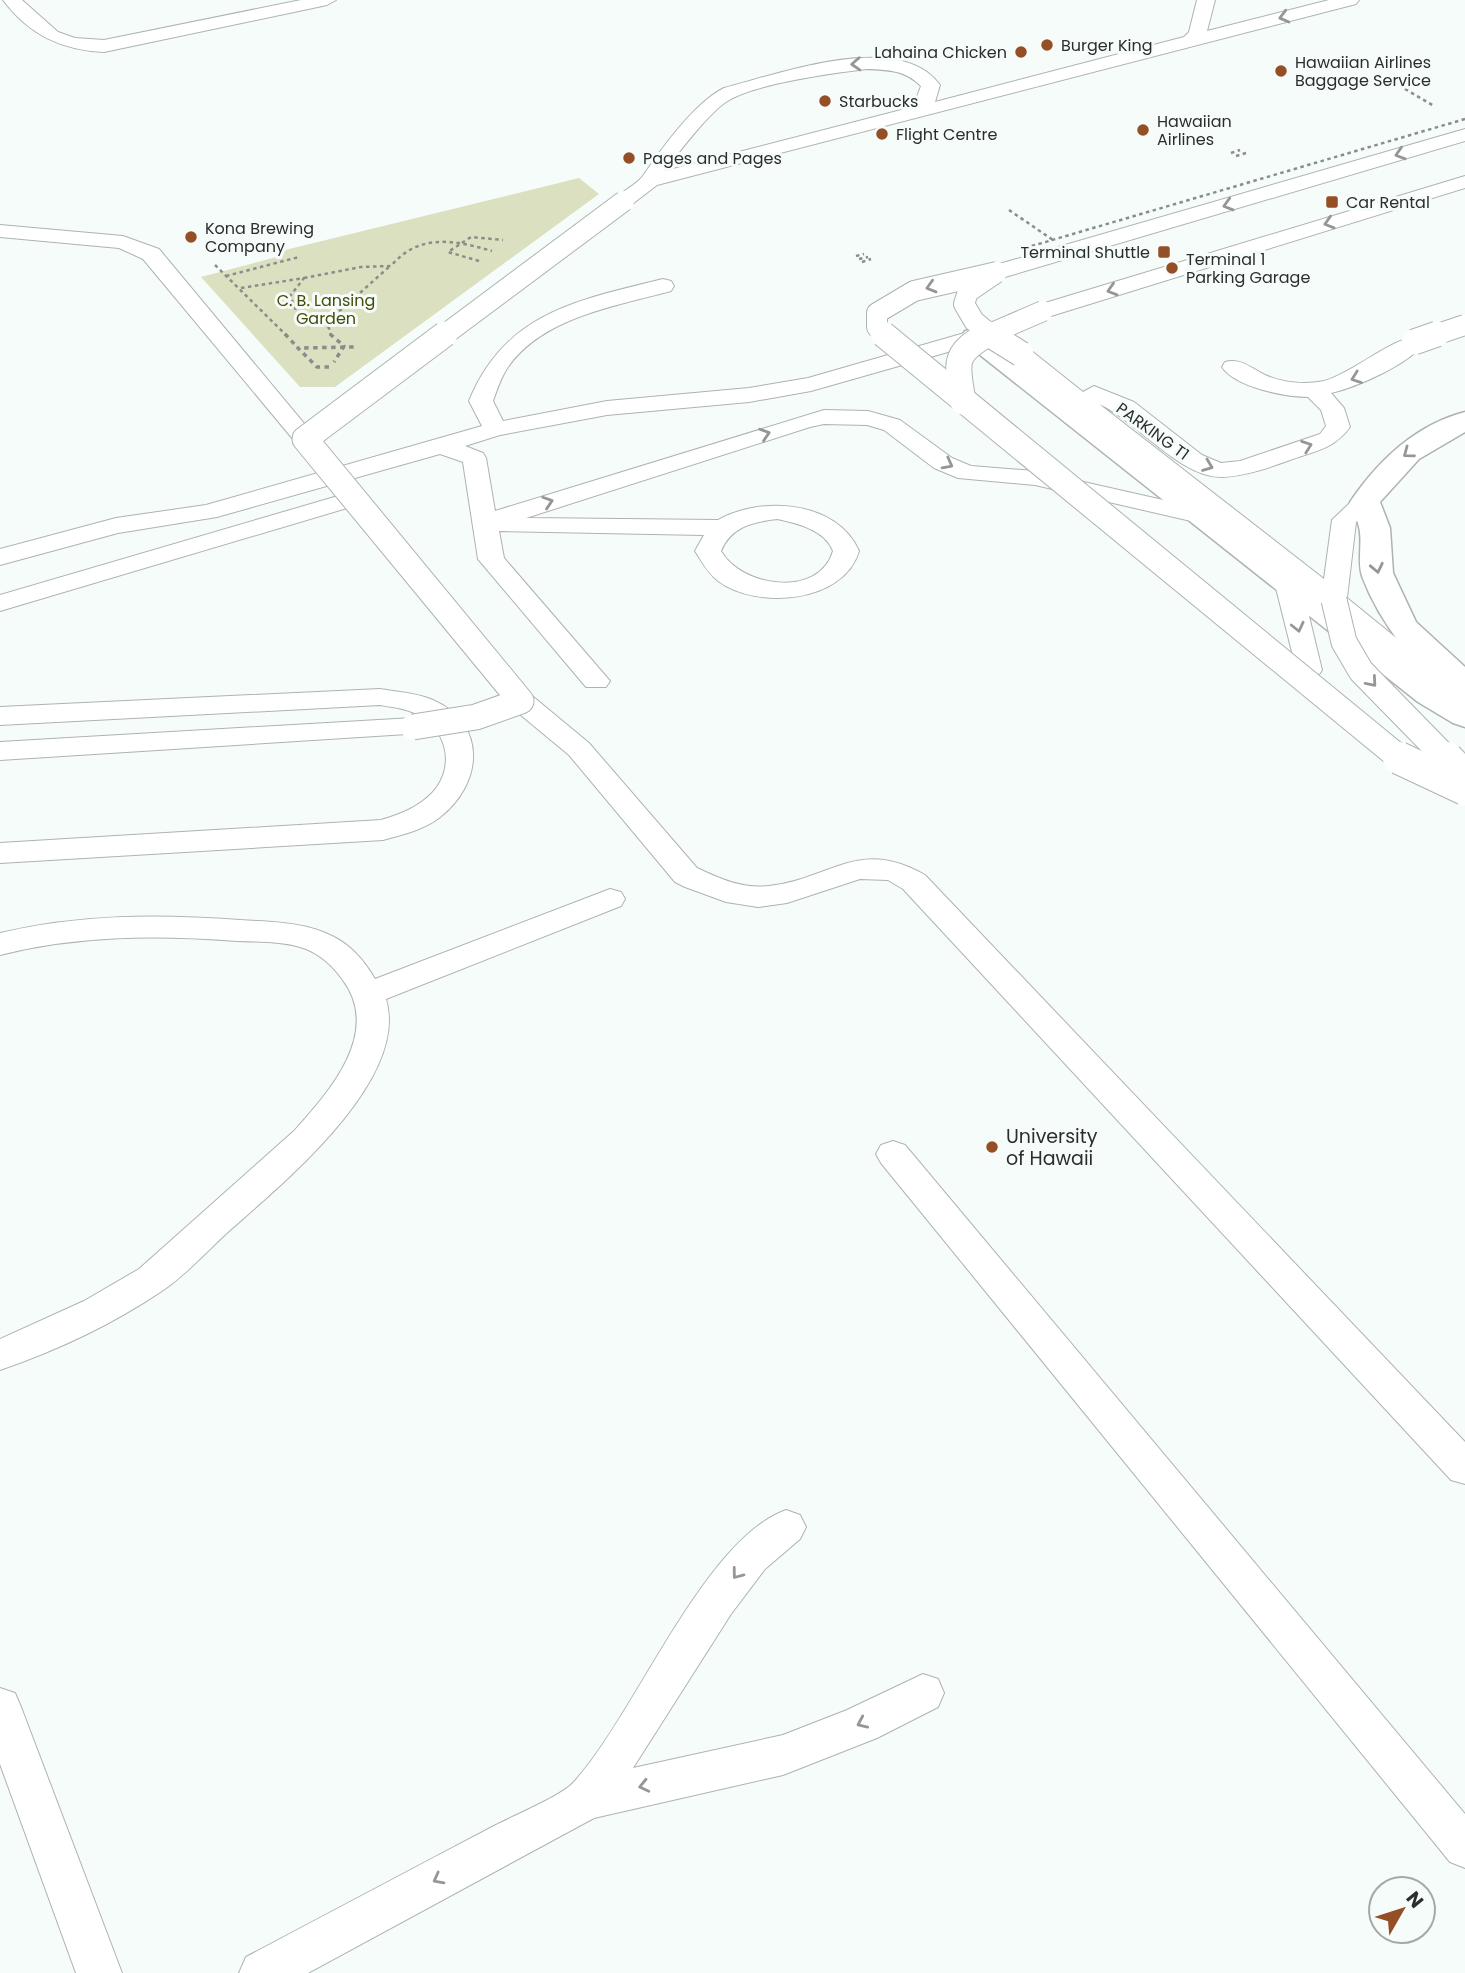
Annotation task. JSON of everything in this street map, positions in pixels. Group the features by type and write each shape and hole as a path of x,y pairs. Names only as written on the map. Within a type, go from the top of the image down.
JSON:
{"street":[{"path":"982,336 1375,653 1430,695 1465,716"},
{"path":"1465,421 1439,432 1404,454 1380,478 1365,502 1375,528 1377,573 1402,626 1428,654 1465,684"}],"lane":[{"path":"12,0 51,38 73,45 104,46 327,0"},
{"path":"1190,42 1198,33 1206,0"},
{"path":"305,439 650,181 1350,0"},
{"path":"650,181 657,167 718,99 731,92 840,65 890,65 916,72 931,85 924,105 912,113"},
{"path":"1465,135 997,272 914,291 877,313 877,327 888,340 1396,757 1465,789"},
{"path":"0,557 116,526 221,509 496,429 607,408 749,395 799,387 982,336 1043,311 1465,182"},
{"path":"0,231 123,242 151,254 521,701 579,749 686,875 730,894 772,896 867,867 902,873 914,882 1465,1468"},
{"path":"967,277 1058,244"},
{"path":"997,272 968,292 964,304 968,316 982,336 1021,354 1044,371 1334,600 1438,686 1465,701"},
{"path":"496,429 481,401 503,357 521,340 557,318 663,286"},
{"path":"1021,354 1015,345 1021,334 1043,311"},
{"path":"1233,367 1255,380 1284,389 1316,391 1366,374 1414,342 1465,325"},
{"path":"963,402 957,365 961,352 982,336"},
{"path":"916,355 1465,797"},
{"name":"PARKING T1","path":"1044,371 1126,407 1193,460 1219,470 1243,468 1328,439 1338,427 1336,415 1316,391"},
{"path":"483,523 824,417 868,418 892,425 943,463 967,473 1035,478 1204,517"},
{"path":"441,446 474,458 491,559 596,681"},
{"path":"0,603 355,498"},
{"path":"1365,502 1344,520 1334,600 1344,642 1361,671 1465,777"},
{"path":"483,523 581,528 656,525 721,528 755,514 797,514 831,528 841,539 845,551 842,563 832,574 817,583 798,588 756,588 722,574 712,563 708,551 721,528"},
{"path":"1288,584 1308,670"},
{"path":"0,716 353,696 380,697 426,707 447,723 462,745 461,764 455,783 444,799 426,813 406,823 370,832 0,853"},
{"path":"0,751 413,727 476,718 521,701"},
{"path":"368,993 610,899"},
{"path":"0,944 78,928 131,925 188,926 292,935 321,943 343,960 368,993 374,1017 372,1038 359,1066 332,1109 292,1154 153,1278 115,1301 0,1355"},
{"path":"893,1154 1465,1847"},
{"path":"587,1799 648,1711 682,1652 718,1601 751,1557 786,1527"},
{"path":"262,1973 587,1799 783,1755 862,1724 923,1693"},
{"path":"0,1707 99,1973"}],"path":[{"path":"1016,251 1058,244 1465,119"},
{"path":"1231,153 1240,150"},
{"path":"1236,156 1246,153"},
{"path":"1009,210 1058,244"},
{"path":"320,322 342,309 391,266 400,253 421,243 438,239 460,242"},
{"path":"226,277 299,257"},
{"path":"859,259 868,257 859,259"},
{"path":"241,288 361,267 391,266"},
{"path":"221,272 241,288 298,348"},
{"path":"304,278 290,296 294,310 299,317 320,322 329,328 331,337 344,346"}],"green space":[{"name":"C. B. Lansing Garden","path":"579,178 599,194 335,387 300,387 201,277 280,256 277,252"}],"place":[{"name":"Burger King","path":"1047,45"},
{"name":"Lahaina Chicken","path":"1021,52"},
{"name":"Hawaiian Airlines Baggage Service","path":"1281,71"},
{"name":"Starbucks","path":"825,101"},
{"name":"Hawaiian Airlines","path":"1143,130"},
{"name":"Flight Centre","path":"882,134"},
{"name":"Pages and Pages","path":"629,158"},
{"name":"Car Rental","path":"1332,202"},
{"name":"Kona Brewing Company","path":"191,237"},
{"name":"Terminal Shuttle","path":"1164,252"},
{"name":"Terminal 1 Parking Garage","path":"1172,268"},
{"name":"University of Hawaii","path":"992,1147"}]}
